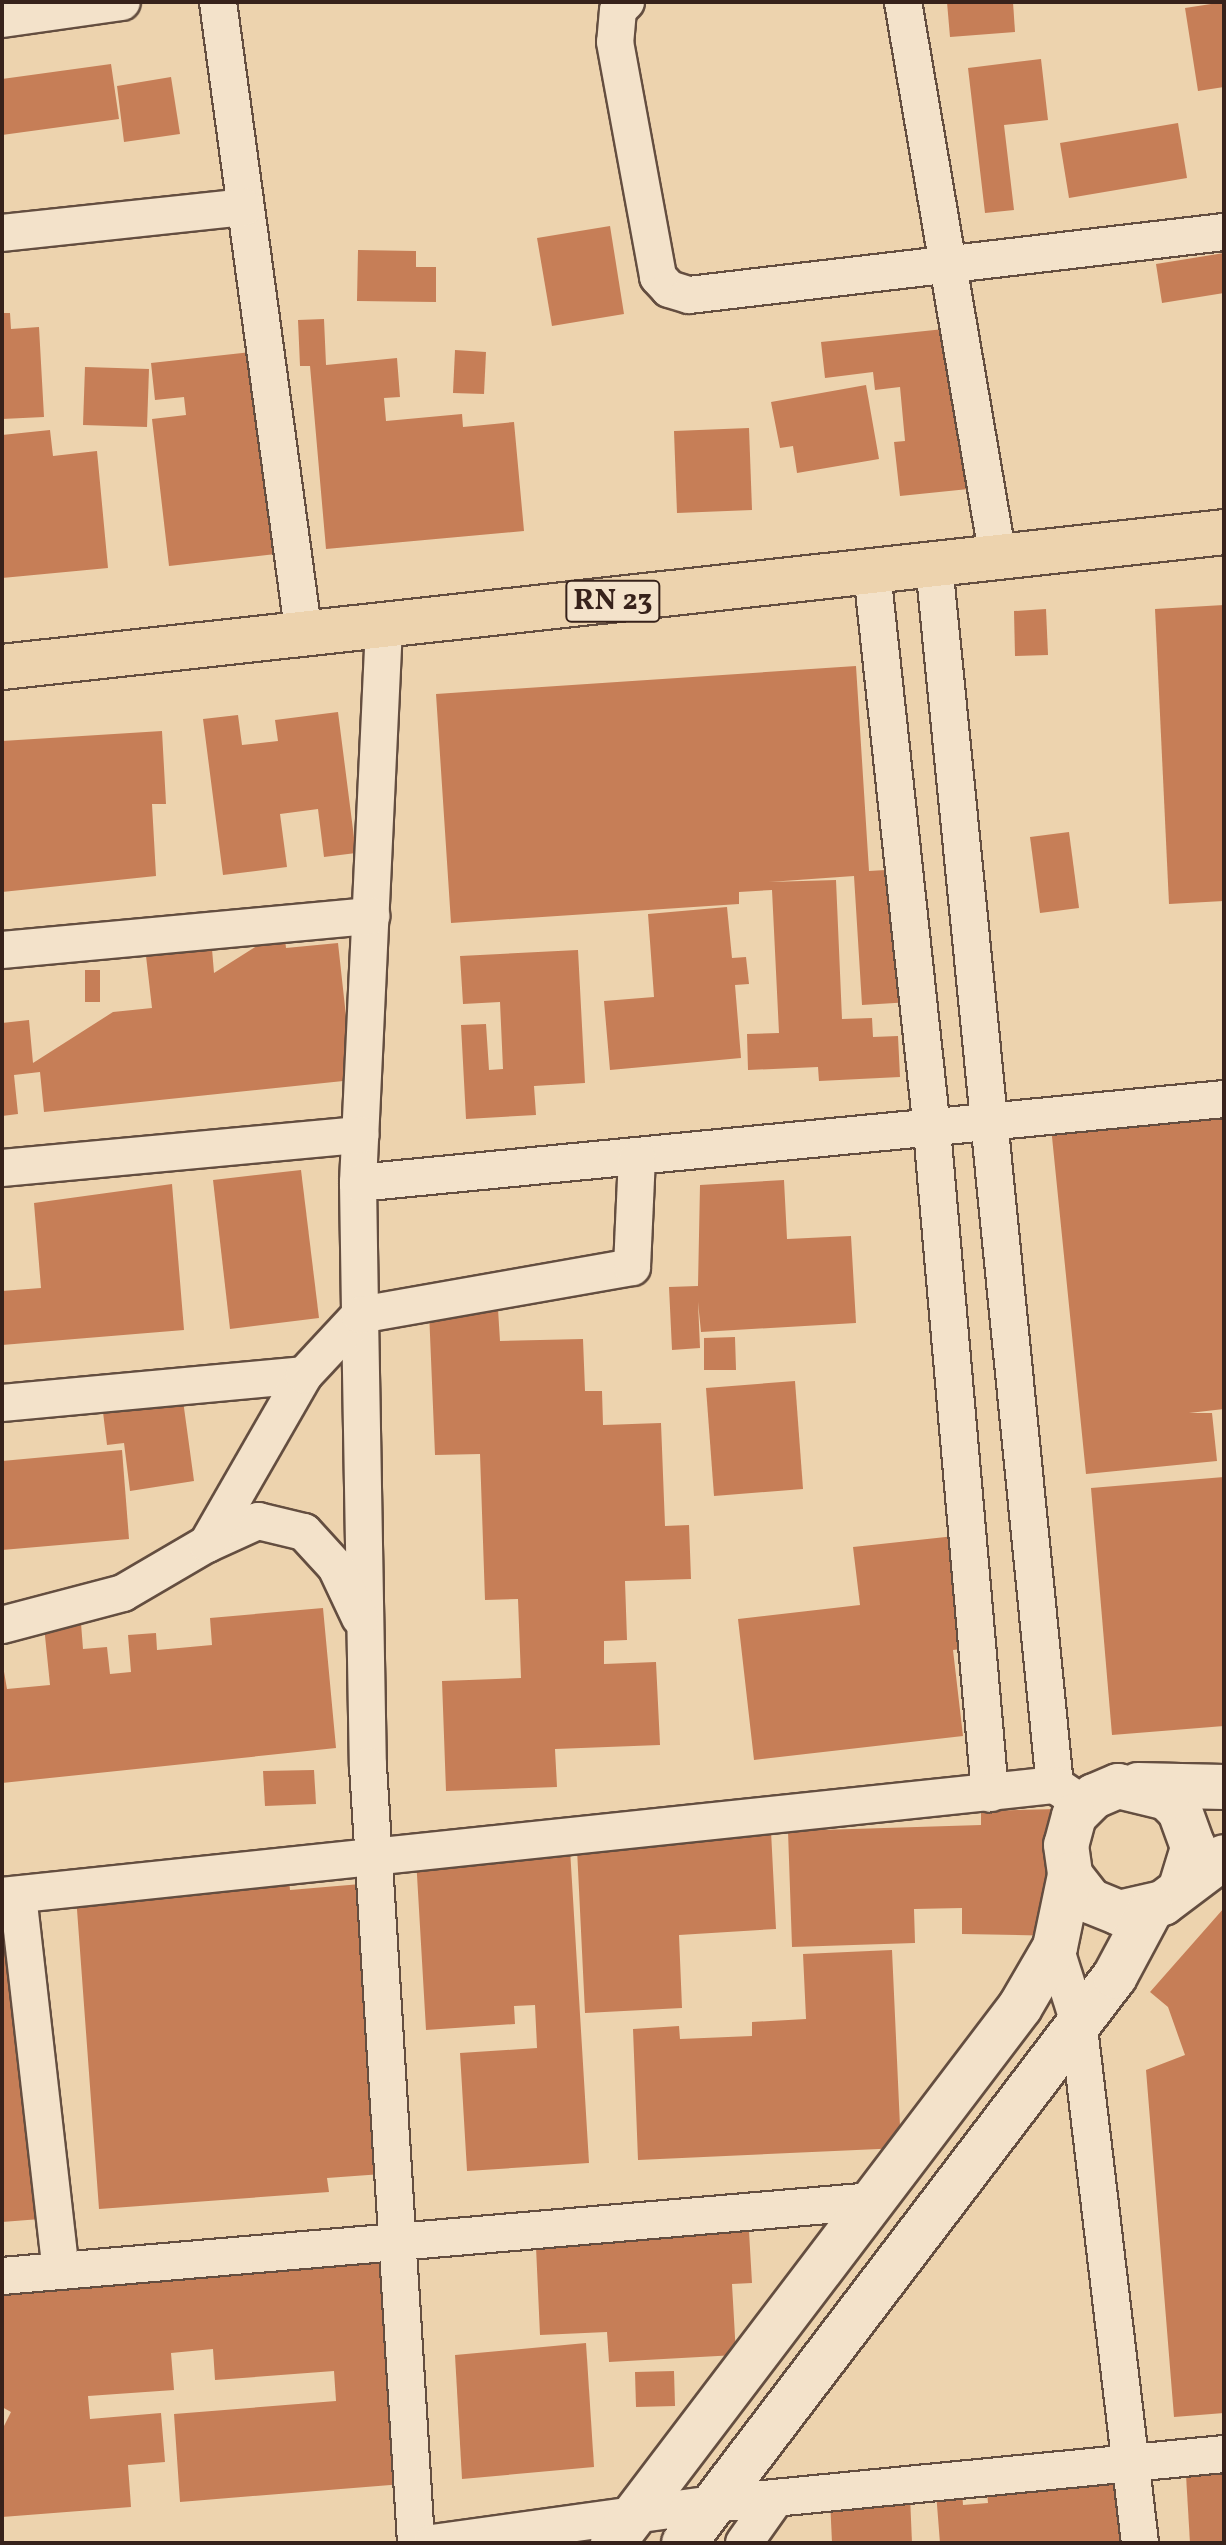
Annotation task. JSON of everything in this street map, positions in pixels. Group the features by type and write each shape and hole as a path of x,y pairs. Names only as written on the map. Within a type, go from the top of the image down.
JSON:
{"main road":[{"name":"RN 23","path":"2,667 1224,532"},
{"path":"684,2543 1078,2020 1115,1976 1167,1897 1191,1867 1189,1829 1167,1798 1131,1785"},
{"path":"622,2531 1020,2007 1055,1947 1070,1875 1069,1795 1131,1785 1224,1787"},
{"path":"1070,1875 1104,1908 1167,1897 1224,1857"}],"street":[{"path":"21,12 122,2"},
{"path":"218,2 304,636"},
{"path":"626,2 618,10 615,42 658,277 669,289 689,295 948,262 1224,232"},
{"path":"903,2 998,558"},
{"path":"2,233 245,207"},
{"path":"61,2271 10,1896 990,1793 1069,1795 934,565"},
{"path":"872,572 932,1130 990,1793"},
{"path":"384,627 358,1183 360,1315 374,1860 416,2543"},
{"path":"2,950 371,916"},
{"path":"358,1183 994,1124 1224,1099"},
{"path":"2,1168 360,1135"},
{"path":"207,1544 304,1375 360,1315 632,1267 637,1158"},
{"path":"2,1403 304,1375"},
{"path":"2,1625 123,1593 207,1544 258,1521 304,1532 336,1567 366,1629"},
{"path":"1055,1947 1078,2020 1133,2463 1140,2543"},
{"path":"2,2276 397,2239 873,2201"},
{"path":"432,2543 622,2531 713,2504 1224,2454"},
{"path":"744,2543 776,2498"}],"building":[{"path":"947,2 1013,2 1015,32 950,37"},
{"path":"1224,2 1224,87 1198,91 1185,8"},
{"path":"1041,59 1048,120 1004,125 1014,210 985,213 968,68"},
{"path":"111,64 119,119 2,135 2,79"},
{"path":"171,77 180,134 124,142 117,86"},
{"path":"1178,123 1187,178 1069,198 1060,143"},
{"path":"610,226 624,314 552,326 537,238"},
{"path":"358,250 416,251 416,267 436,267 436,302 357,301"},
{"path":"1224,253 1224,293 1162,303 1156,264"},
{"path":"2,313 10,313 11,329 39,327 44,417 2,419"},
{"path":"324,319 326,365 397,358 400,397 384,398 386,421 462,414 463,427 514,422 524,531 326,549 310,366 300,366 298,320"},
{"path":"944,329 988,487 900,496 894,442 905,441 900,387 875,390 873,372 825,378 821,342"},
{"path":"270,350 293,552 169,566 152,419 186,415 184,397 155,400 151,363"},
{"path":"455,350 486,352 484,394 453,393"},
{"path":"85,367 149,369 147,427 83,425"},
{"path":"866,385 879,459 797,473 793,446 780,448 771,402"},
{"path":"749,428 752,510 677,513 674,431"},
{"path":"50,430 53,456 97,451 108,568 2,578 2,435"},
{"path":"1224,605 1224,901 1169,904 1155,609"},
{"path":"1046,609 1048,655 1015,656 1014,611"},
{"path":"856,666 869,871 902,869 911,1002 862,1005 854,876 769,882 836,880 842,1019 872,1018 873,1037 898,1036 900,1077 819,1081 818,1067 748,1070 747,1034 779,1033 772,890 739,892 739,904 451,923 436,694"},
{"path":"338,712 356,853 324,857 318,809 280,814 287,867 223,875 203,719 238,715 242,745 278,741 275,720"},
{"path":"162,731 166,804 152,804 156,876 2,892 2,741"},
{"path":"1069,832 1079,908 1040,913 1030,837"},
{"path":"727,907 732,958 746,957 749,984 735,985 741,1058 610,1070 604,1001 654,997 648,914"},
{"path":"284,929 286,948 338,943 353,1080 44,1112 40,1072 14,1075 18,1114 2,1116 2,1023 29,1020 33,1063 113,1012 152,1008 146,956 212,949 214,973"},
{"path":"578,950 585,1083 534,1086 536,1115 466,1119 461,1025 486,1024 489,1070 503,1069 500,1002 463,1004 460,956"},
{"path":"85,970 100,970 100,1002 85,1002"},
{"path":"1224,1099 1224,1409 1189,1413 1212,1413 1217,1461 1086,1474 1050,1117"},
{"path":"301,1170 319,1318 230,1329 213,1180"},
{"path":"784,1180 787,1239 851,1236 856,1323 701,1332 698,1302 700,1348 672,1350 669,1287 698,1286 700,1185"},
{"path":"172,1184 184,1330 2,1345 2,1291 41,1288 34,1203"},
{"path":"498,1309 500,1341 583,1339 585,1391 602,1391 603,1425 661,1423 665,1526 689,1525 691,1579 625,1581 627,1640 604,1641 604,1664 656,1662 660,1745 555,1749 557,1787 446,1791 442,1681 521,1678 518,1599 485,1600 480,1454 435,1455 429,1311"},
{"path":"735,1337 736,1370 704,1370 704,1338"},
{"path":"795,1381 803,1489 714,1496 706,1388"},
{"path":"182,1393 194,1481 130,1491 124,1443 107,1445 102,1404"},
{"path":"122,1450 129,1539 2,1550 2,1461"},
{"path":"1224,1477 1224,1726 1112,1735 1091,1488"},
{"path":"955,1536 968,1648 953,1650 963,1736 754,1760 738,1619 860,1605 853,1547"},
{"path":"323,1608 336,1748 2,1783 2,1660 7,1689 50,1685 44,1626 81,1623 83,1649 107,1647 110,1674 131,1672 128,1635 156,1633 157,1650 212,1645 210,1618"},
{"path":"314,1770 316,1804 265,1806 263,1771"},
{"path":"1058,1809 1062,1936 962,1934 962,1908 914,1909 915,1943 792,1947 788,1831 981,1825 981,1811"},
{"path":"771,1831 776,1929 679,1935 682,2008 585,2013 577,1849"},
{"path":"570,1849 589,2163 467,2171 460,2053 537,2048 535,2005 514,2006 515,2024 426,2030 416,1858"},
{"path":"289,1879 290,1890 361,1884 382,2174 327,2178 329,2192 99,2209 76,1896"},
{"path":"2,1906 22,2102 44,2100 53,2218 2,2222"},
{"path":"1224,1908 1224,2413 1174,2417 1146,2070 1185,2055 1168,2007 1150,1992"},
{"path":"892,1950 901,2148 638,2160 633,2029 679,2026 680,2039 752,2036 752,2022 806,2019 803,1954"},
{"path":"748,2214 752,2283 732,2284 736,2355 609,2362 607,2332 540,2335 535,2225"},
{"path":"385,2249 403,2484 180,2502 174,2414 336,2401 334,2371 215,2380 213,2349 171,2353 174,2390 88,2396 90,2419 161,2413 165,2462 128,2465 131,2507 2,2517 2,2430 11,2412 2,2407 2,2279"},
{"path":"586,2343 594,2467 462,2479 455,2355"},
{"path":"674,2371 675,2406 636,2407 635,2372"},
{"path":"1224,2456 1224,2543 1190,2543 1185,2458"},
{"path":"1132,2470 1138,2543 940,2543 936,2492 962,2490 963,2505 988,2503 986,2482"},
{"path":"910,2496 912,2543 832,2543 830,2499"}]}
